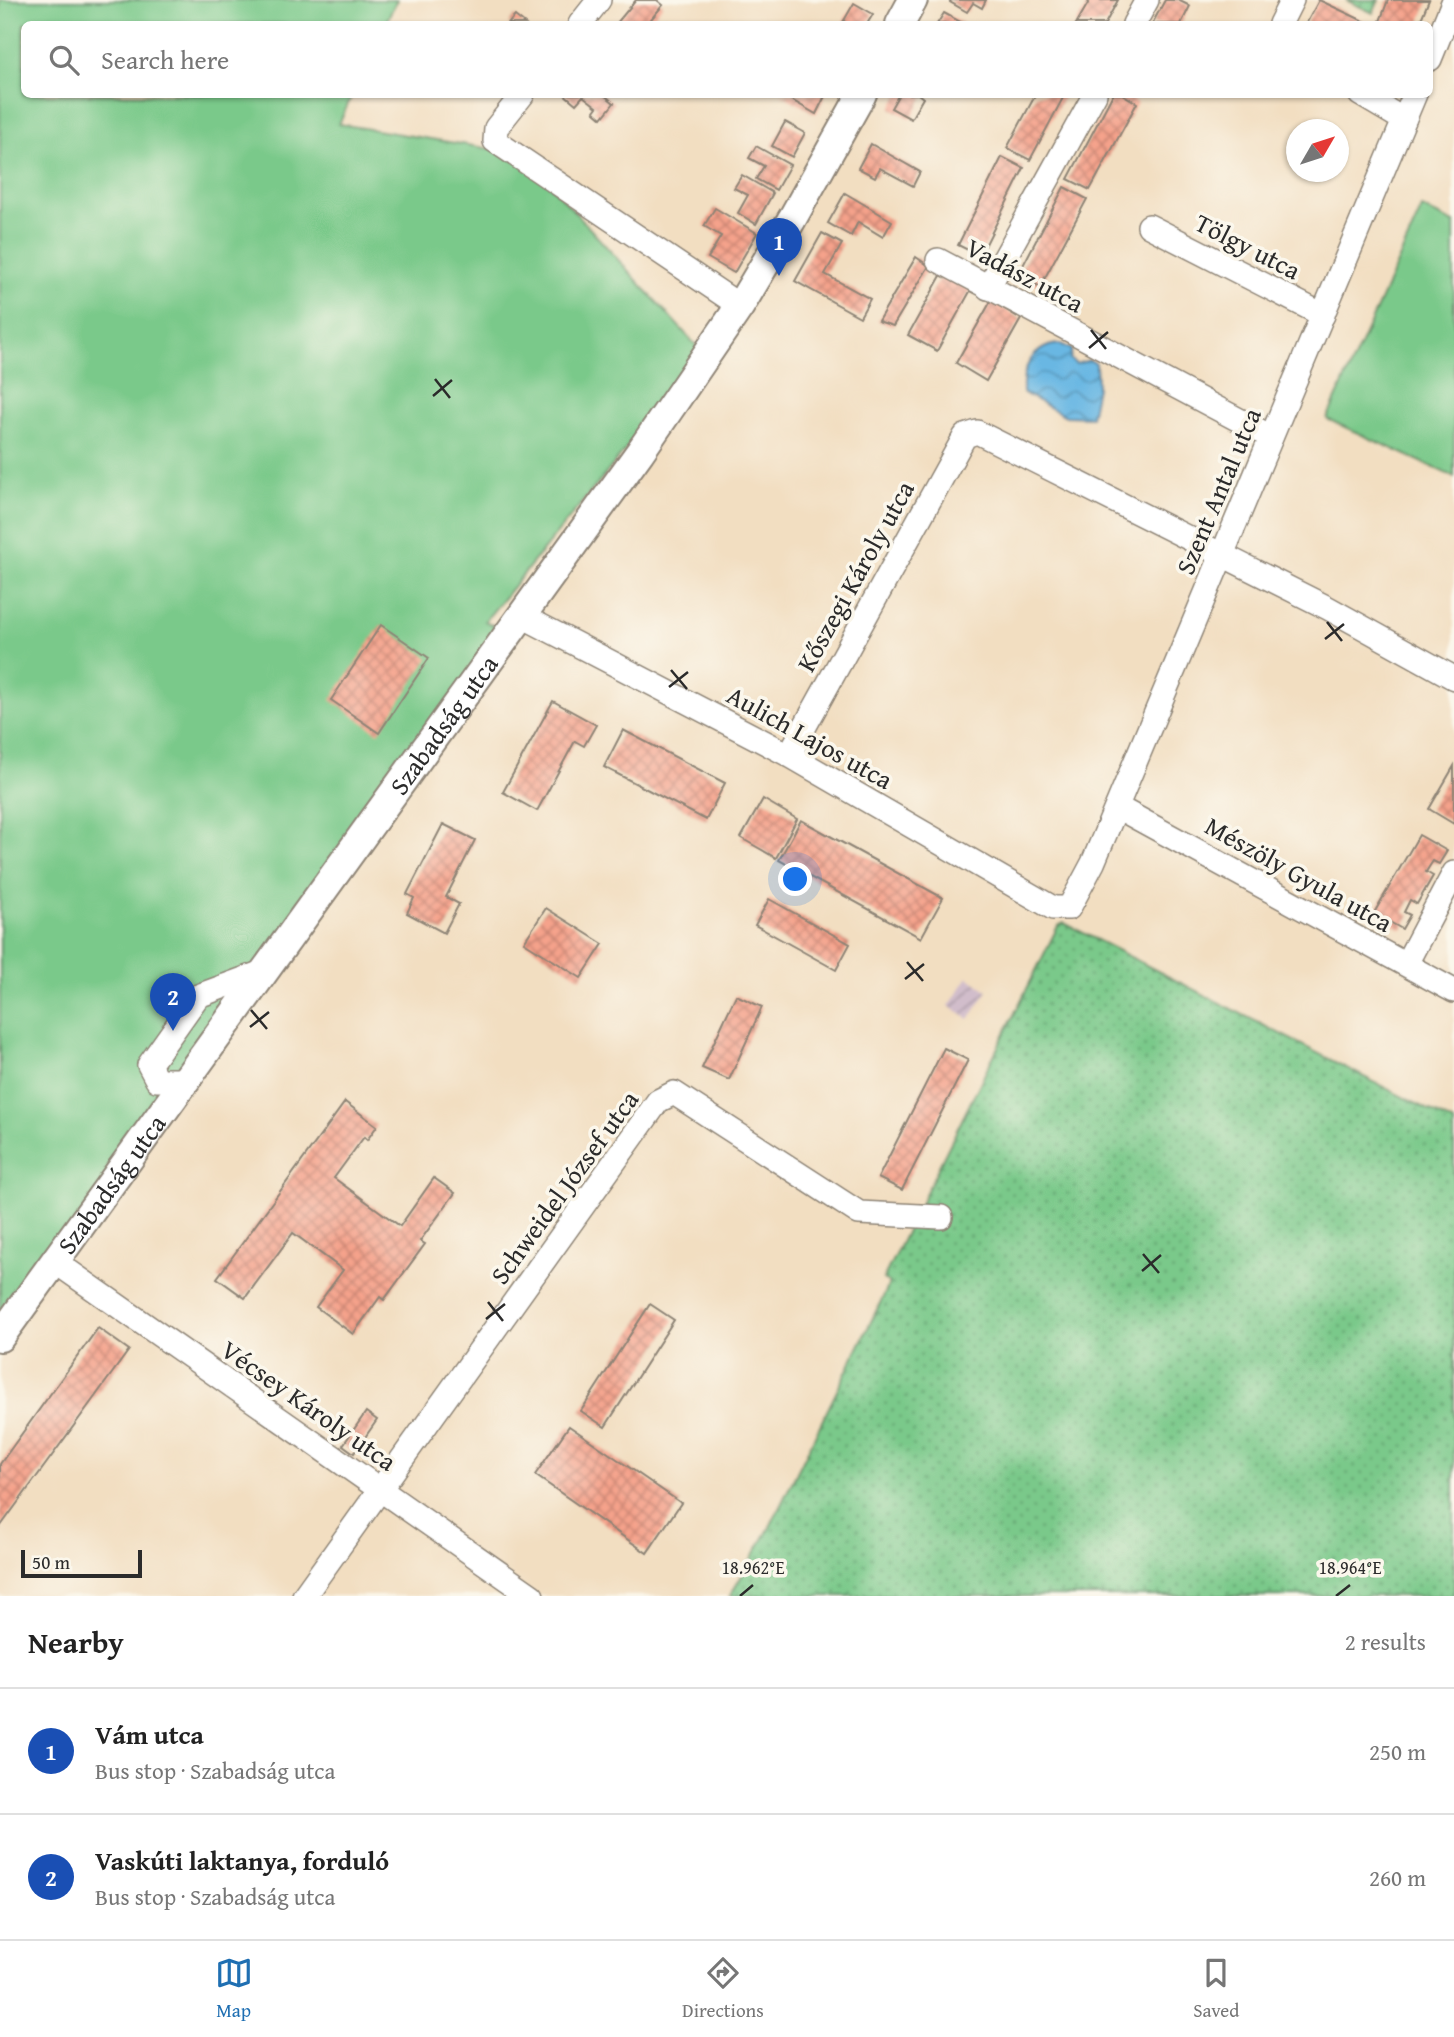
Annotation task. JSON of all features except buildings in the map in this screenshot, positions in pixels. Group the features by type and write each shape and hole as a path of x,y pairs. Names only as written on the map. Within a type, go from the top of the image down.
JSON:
{"main road":[{"path":"902,21 914,0"},
{"name":"Szabadság utca","path":"0,1337 640,452 740,306 860,98"}],"street":[{"path":"582,21 599,0"},
{"path":"1136,21 1147,0"},
{"path":"1282,21 1293,0"},
{"path":"1433,52 1454,0"},
{"path":"520,98 496,128 495,141 740,306"},
{"path":"988,288 1093,98"},
{"path":"1367,98 1404,120"},
{"name":"Szent Antal utca","path":"1069,908 1093,863 1117,807 1413,98"},
{"name":"Tölgy utca","path":"1149,226 1322,316"},
{"name":"Vadász utca","path":"938,260 1271,437"},
{"name":"Kőszegi Károly utca","path":"789,755 965,436 977,432 1222,554"},
{"path":"1222,554 1328,608 1454,678"},
{"name":"Aulich Lajos utca","path":"522,616 789,755 1054,908 1069,908"},
{"name":"Mészöly Gyula utca","path":"1117,807 1454,990"},
{"path":"1406,964 1454,873"},
{"path":"186,1080 157,1080 149,1065 198,996 265,971"},
{"name":"Schweidel József utca","path":"288,1596 377,1487 658,1101 674,1093 859,1213 941,1217"},
{"name":"Vécsey Károly utca","path":"54,1261 532,1596"},
{"path":"304,1596 377,1487"}],"shaded area":[{"path":"968,977 988,991 969,1019 949,1006"}],"green space":[{"path":"0,0 397,0 386,21 21,21 21,98 351,98 339,124 522,154 704,354 485,621 500,629 0,1327"},
{"path":"1346,0 1379,0 1373,13"},
{"path":"1422,208 1454,223 1454,477 1327,419"},
{"path":"1064,923 1454,1123 1454,1596 730,1596 769,1529 890,1283 883,1279 1058,926"}],"water":[{"path":"1060,344 1072,349 1070,359 1076,364 1089,360 1096,363 1097,387 1091,417 1066,416 1023,393 1024,375 1031,360 1043,349"}],"place":[{"name":"Vám utca","path":"779,276"},
{"name":"Vaskúti laktanya, forduló","path":"173,1031"}]}
